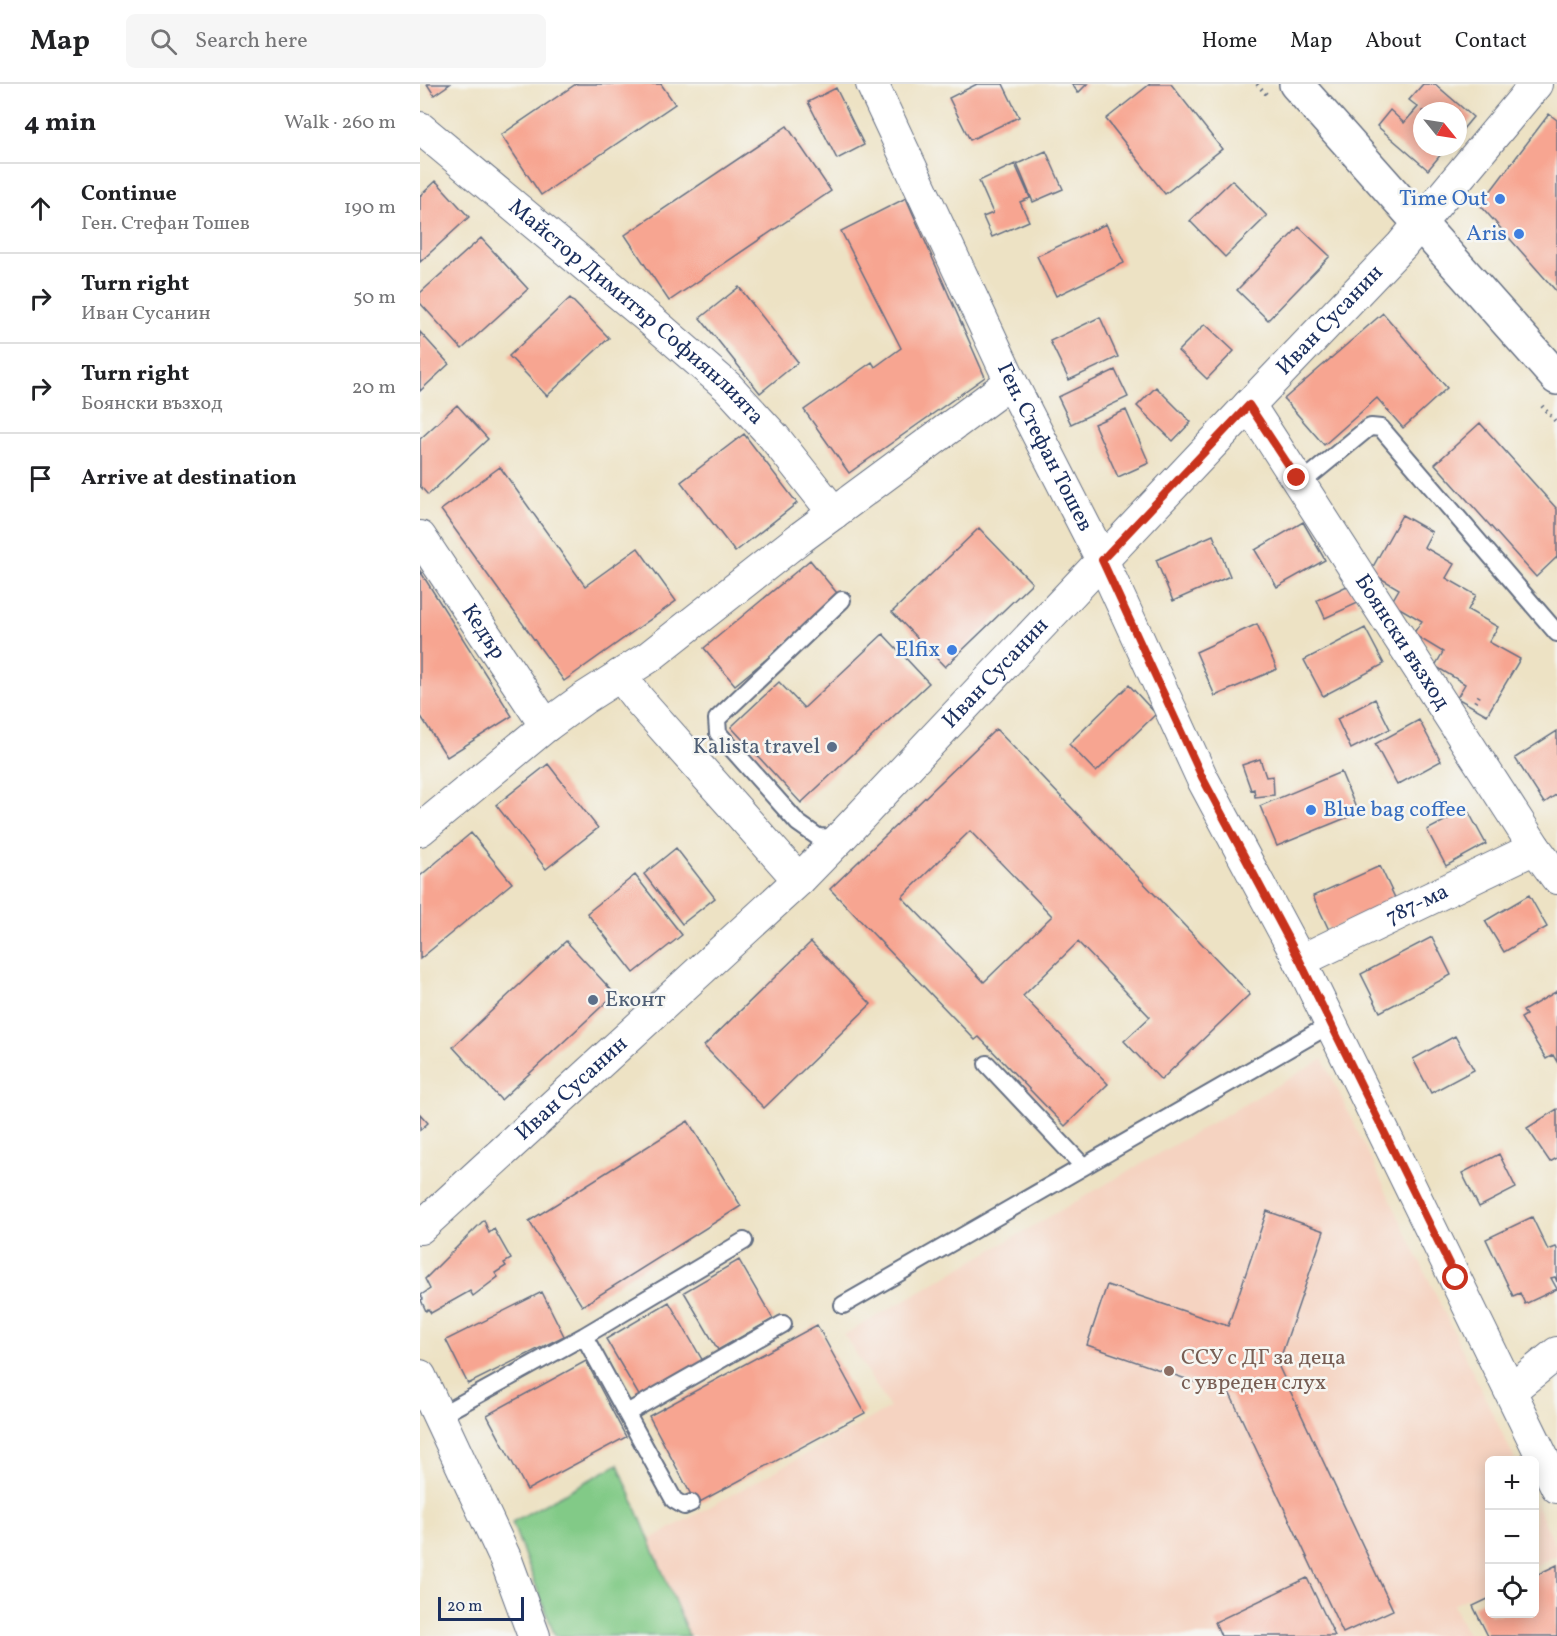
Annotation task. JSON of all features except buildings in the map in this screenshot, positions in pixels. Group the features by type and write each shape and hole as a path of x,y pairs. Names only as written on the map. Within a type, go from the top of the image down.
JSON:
{"street":[{"name":"Ген. Стефан Тошев","path":"872,84 1011,382 1102,560 1202,777 1300,961 1557,1486"},
{"path":"1296,84 1557,378"},
{"name":"Иван Сусанин","path":"420,1228 799,880 840,838 1402,245 1536,84"},
{"name":"Майстор Димитър Софиянлията","path":"420,128 728,387 758,418 834,513"},
{"path":"420,830 546,726 583,699 649,657 834,513 1011,382"},
{"name":"Боянски възход","path":"1249,405 1535,848 1557,878"},
{"name":"Кедър","path":"420,537 546,726"},
{"path":"620,675 639,700 799,880"},
{"name":"787-ма","path":"1300,961 1535,848"},
{"path":"1511,1390 1557,1353"},
{"path":"420,1376 506,1560 534,1636"}],"lane":[{"path":"1300,484 1367,429 1381,428 1557,633"},
{"path":"840,838 818,837 798,823 718,733 717,719 842,600"},
{"path":"843,1305 1331,1024"},
{"path":"987,1064 1083,1166"},
{"path":"439,1416 584,1336 744,1241"},
{"path":"627,1413 783,1324"},
{"path":"584,1336 674,1500 684,1506 691,1503"}],"path":[{"path":"1476,700 1481,693"}],"shaded area":[{"name":"ССУ с ДГ за деца с увреден слух","path":"1323,1059 1513,1456 1485,1456 1485,1589 1453,1605 1468,1636 689,1636 649,1540 890,1408 844,1335"},
{"path":"1539,1511 1557,1549 1557,1555 1539,1564"}],"green space":[{"path":"618,1464 689,1636 555,1636 512,1522"}],"place":[{"name":"Time Out","path":"1500,199"},
{"name":"Aris","path":"1519,234"},
{"name":"Elfix","path":"952,650"},
{"name":"Kalista travel","path":"832,747"},
{"name":"Blue bag coffee","path":"1311,810"},
{"name":"Еконт","path":"593,1000"},
{"name":"ССУ с ДГ за деца с увреден слух","path":"1169,1371"}],"route":[{"path":"1297,478 1249,405 1102,560 1202,777 1300,961 1456,1278"}]}
